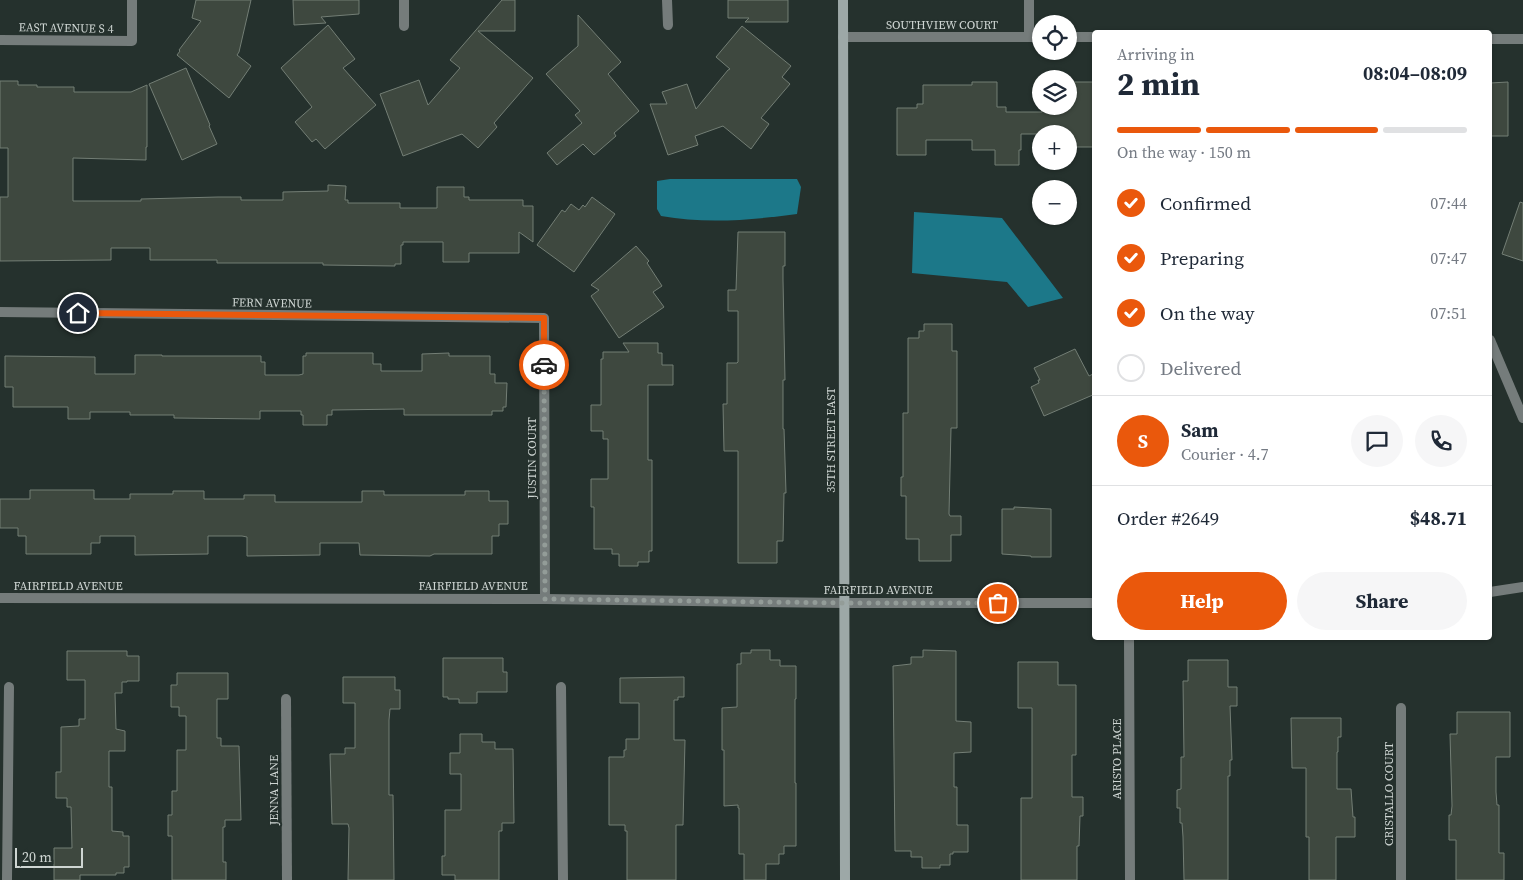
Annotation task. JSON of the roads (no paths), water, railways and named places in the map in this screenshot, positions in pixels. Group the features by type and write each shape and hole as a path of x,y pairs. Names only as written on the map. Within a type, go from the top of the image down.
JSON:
{"street":[{"name":"EAST AVENUE S 4","path":"0,40 132,41 132,0"},
{"path":"404,0 404,26"},
{"path":"668,0 668,25"},
{"name":"35TH STREET EAST","path":"843,0 845,880"},
{"path":"1029,0 1029,37"},
{"name":"SOUTHVIEW COURT","path":"843,37 1029,37"},
{"path":"1077,37 1092,37"},
{"path":"1492,39 1523,39"},
{"name":"FERN AVENUE","path":"0,312 544,318"},
{"name":"JUSTIN COURT","path":"544,318 545,599"},
{"path":"1492,345 1523,418"},
{"path":"1492,592 1523,587"},
{"name":"FAIRFIELD AVENUE","path":"0,598 1092,603"},
{"name":"ARISTO PLACE","path":"1129,640 1130,880"},
{"path":"7,880 9,687"},
{"path":"562,687 563,880"},
{"name":"JENNA LANE","path":"286,699 287,880"},
{"name":"CRISTALLO COURT","path":"1401,708 1401,880"}],"water":[{"path":"670,179 797,179 801,187 797,214 729,220 695,220 661,216 657,209 657,181"},
{"path":"914,212 1002,218 1063,298 1028,307 1007,282 912,273"}]}
